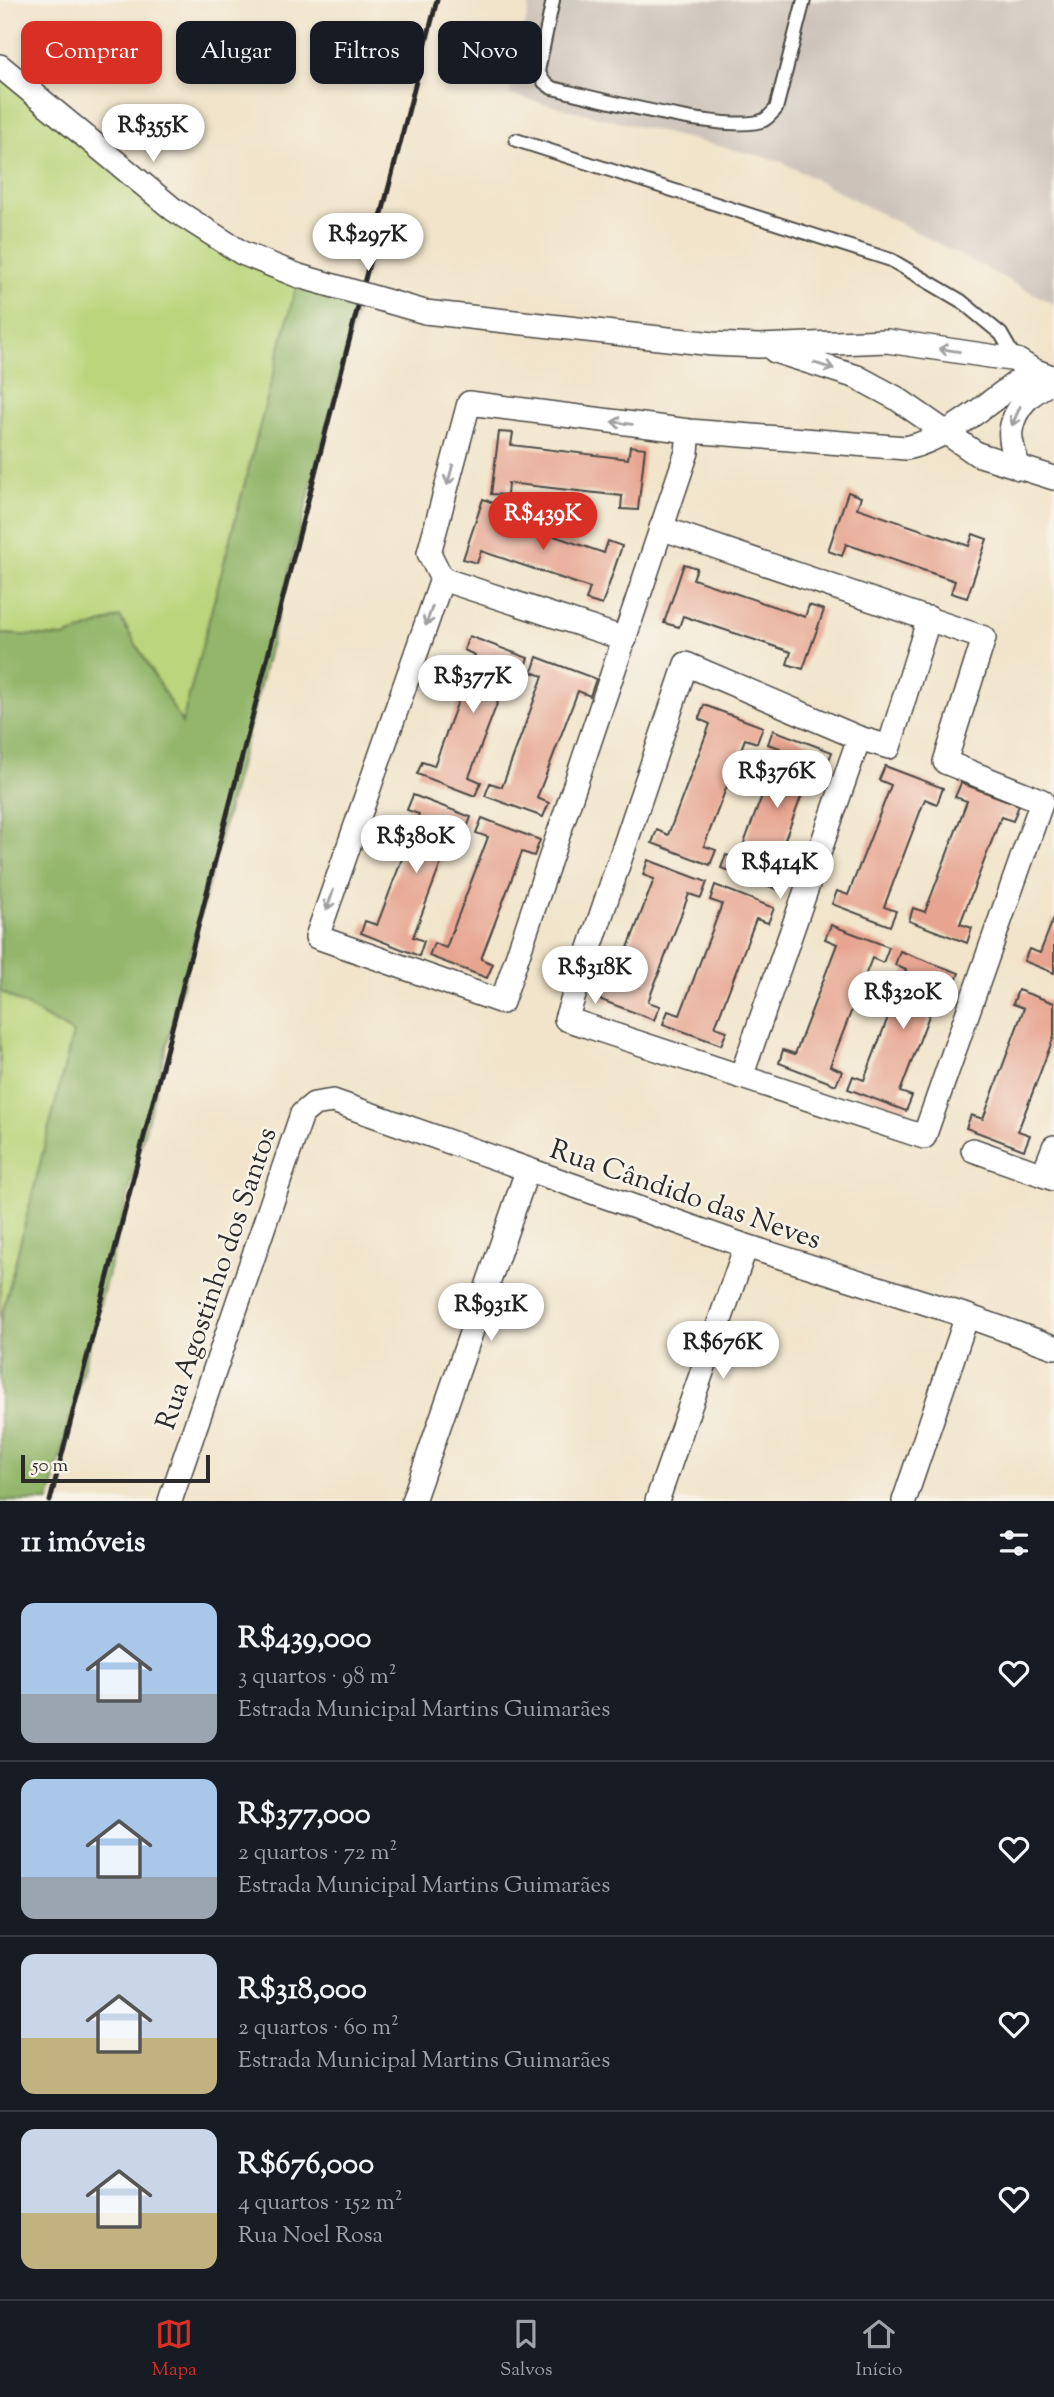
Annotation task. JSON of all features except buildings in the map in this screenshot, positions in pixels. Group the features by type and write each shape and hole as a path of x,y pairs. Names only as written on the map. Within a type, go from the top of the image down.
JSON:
{"street":[{"path":"0,65 173,209 242,253 299,276 425,312 713,344 759,346 887,341 1039,372"},
{"path":"759,346 858,377 896,398 977,454 1054,478"},
{"path":"625,639 442,579 429,553 469,403 689,431 906,448 924,444 946,433 1039,372"},
{"path":"1019,468 1011,430 1022,402 1037,389 1039,372"},
{"path":"442,579 317,937 502,1002 687,452 689,431"},
{"path":"661,528 929,618 984,638 945,762 1042,801 924,1137 566,1019 687,664 859,738 889,747 929,618"},
{"path":"741,1077 859,738"},
{"name":"Rua Cândido das Neves","path":"302,1114 314,1104 333,1101 746,1246 1054,1347"},
{"name":"Rua Agostinho dos Santos","path":"170,1501 302,1114"},
{"path":"973,1150 1049,1177 1054,1147"},
{"path":"413,1501 527,1171"},
{"path":"657,1501 746,1246"},
{"path":"904,1501 967,1317"}],"lane":[{"path":"553,0 538,71 544,82 552,88 709,122 765,120 776,109 804,0"},
{"path":"516,140 891,260 961,301 1001,334 1039,372"}],"shaded area":[{"path":"531,0 1054,0 1054,304 780,161 509,95 512,84 542,84 542,21 526,21"}],"green space":[{"path":"0,66 173,209 299,276 182,724 120,617 64,637 0,634"},
{"path":"299,276 360,298 49,1501 0,1501 0,1323 73,1033 0,991 0,634 64,637 120,617 182,723"},
{"path":"0,991 73,1033 0,1323"}],"railway":[{"path":"50,1501 437,0"}]}
